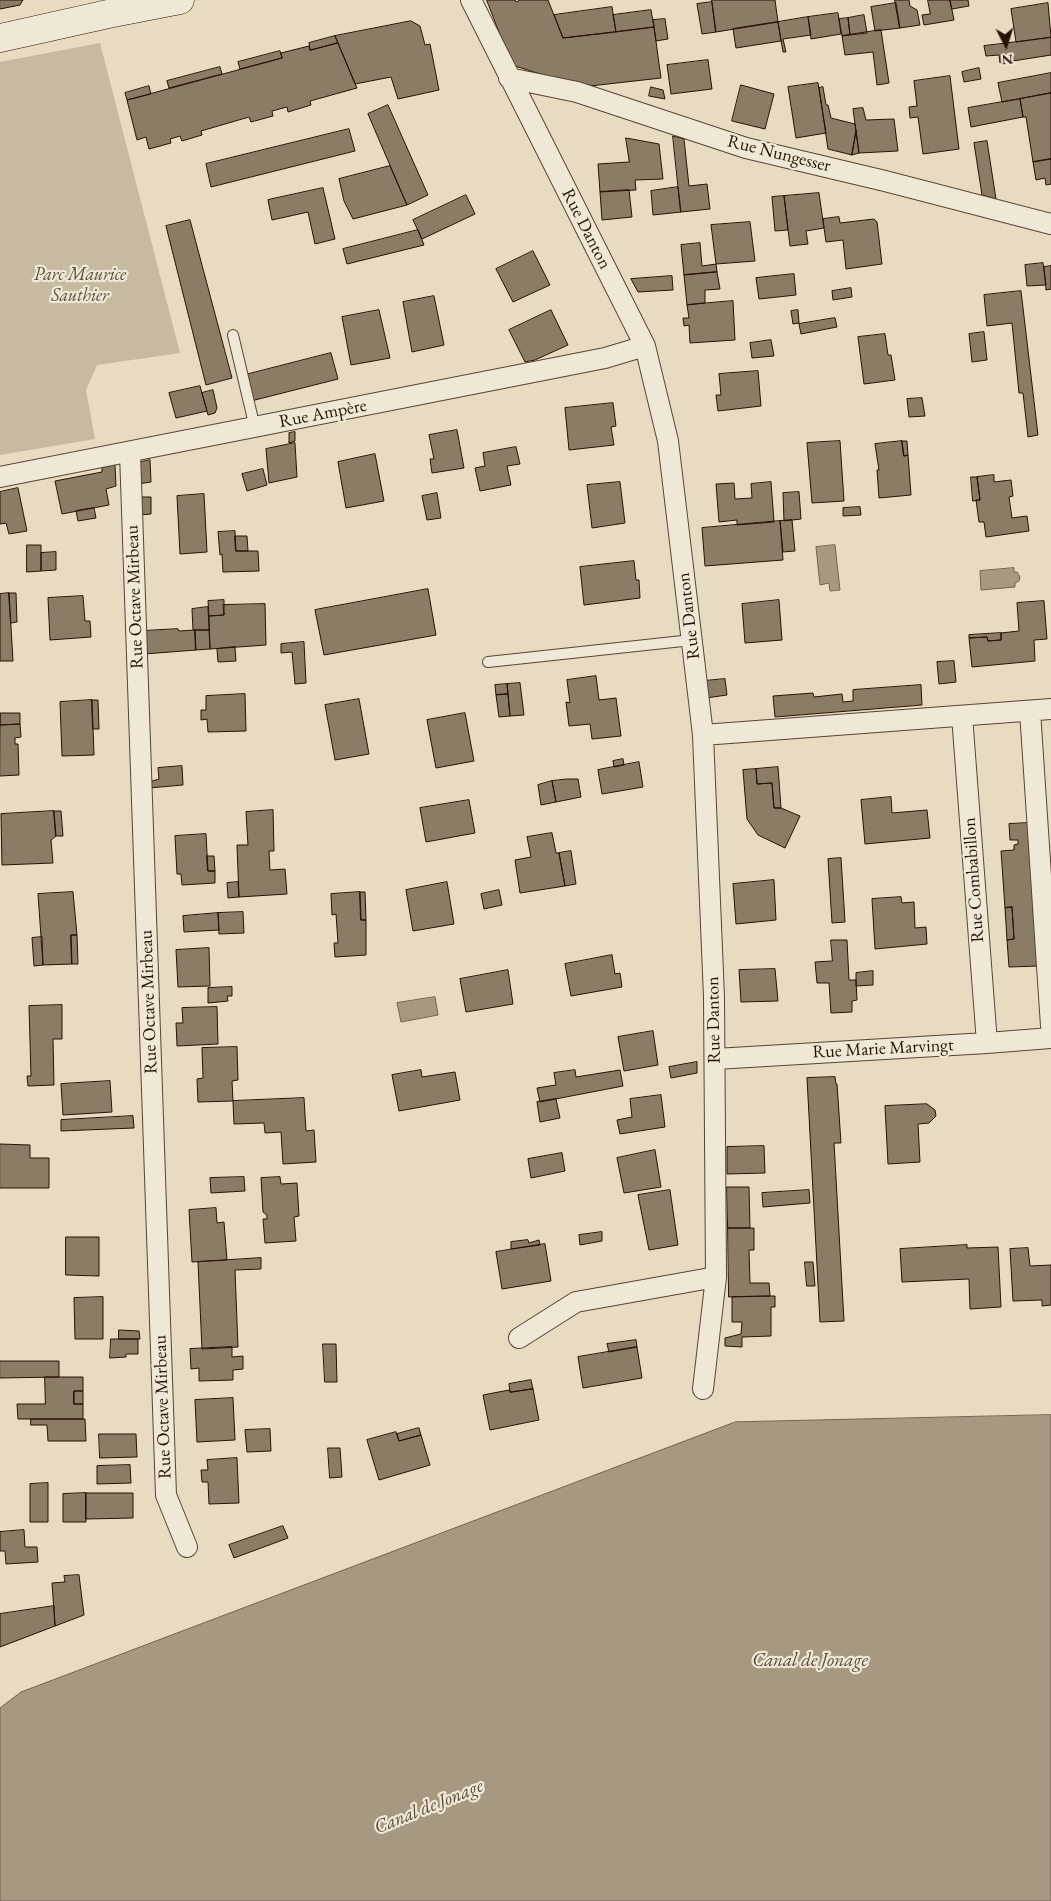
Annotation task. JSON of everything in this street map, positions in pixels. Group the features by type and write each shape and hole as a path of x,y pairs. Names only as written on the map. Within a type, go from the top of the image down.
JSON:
{"main road":[{"path":"0,38 146,3 180,0"}],"street":[{"name":"Rue Danton","path":"471,0 645,346 668,441 703,735 714,997 716,1276 703,1389"},
{"name":"Rue Nungesser","path":"509,78 577,92 746,148 885,181 1051,224"},
{"name":"Rue Ampère","path":"0,477 130,453 605,358 645,346"},
{"name":"Rue Octave Mirbeau","path":"130,453 166,1496 187,1547"},
{"path":"703,735 1051,709"},
{"path":"1030,711 1051,1026"},
{"name":"Rue Combabillon","path":"962,716 987,1043"},
{"name":"Rue Marie Marvingt","path":"715,1059 1051,1038"},
{"path":"519,1338 576,1302 716,1276"}],"lane":[{"path":"233,335 255,428"},
{"path":"488,662 692,640"}],"green space":[{"name":"Parc Maurice Sauthier","path":"100,43 180,353 97,365 86,390 95,439 0,455 0,62"}],"water":[{"path":"835,545 840,590 830,591 829,583 820,585 816,547"},
{"path":"1014,568 1014,572 1017,572 1020,577 1019,581 1015,583 1015,587 981,590 980,571"},
{"path":"435,997 438,1015 401,1022 397,1003"},
{"name":"Canal de Jonage","path":"1051,1415 1051,1901 0,1901 0,1708 21,1692 735,1422"}],"building":[{"path":"0,0 23,0 20,5 0,9"},
{"path":"487,0 515,0 516,2 520,0 548,0 563,38 654,27 661,78 581,87 512,65"},
{"path":"712,0 775,0 778,22 716,32"},
{"path":"895,0 909,0 910,6 917,10 920,25 900,28"},
{"path":"928,0 950,0 954,20 924,25 922,15 930,14"},
{"path":"950,0 968,0 969,6 952,9"},
{"path":"712,2 716,32 702,34 697,4"},
{"path":"896,3 900,28 875,31 871,7"},
{"path":"1048,3 1051,37 1016,42 1011,9"},
{"path":"612,7 616,32 563,38 554,15"},
{"path":"651,10 654,27 616,32 613,15"},
{"path":"838,13 841,34 811,39 808,17"},
{"path":"864,15 867,33 850,35 848,18"},
{"path":"808,17 811,35 783,39 786,52 783,52 778,22"},
{"path":"848,18 850,35 842,36 839,19"},
{"path":"665,19 668,39 656,41 653,20"},
{"path":"411,21 420,26 425,45 430,44 439,90 398,99 391,77 355,84 335,36"},
{"path":"778,22 781,41 736,48 733,29"},
{"path":"881,30 889,83 877,85 873,52 845,55 842,36"},
{"path":"335,36 338,43 310,50 309,43"},
{"path":"1051,38 1051,55 1000,63 999,55 986,56 984,46"},
{"path":"338,43 357,88 310,101 311,105 288,112 287,107 272,111 273,116 251,122 249,117 201,131 202,135 182,141 180,136 170,139 171,143 149,149 146,137 137,140 127,100 282,58 281,53 309,46 310,50"},
{"path":"280,51 282,58 240,69 238,62"},
{"path":"708,60 712,89 671,94 667,65"},
{"path":"220,67 222,74 169,88 167,81"},
{"path":"979,68 981,79 964,82 962,72"},
{"path":"1051,73 1051,93 1002,102 998,83"},
{"path":"950,76 959,149 923,154 918,117 910,118 909,107 917,106 914,81"},
{"path":"818,83 826,133 796,138 788,87"},
{"path":"741,85 774,94 765,129 732,121"},
{"path":"149,86 151,94 127,100 125,93"},
{"path":"651,87 663,90 665,99 649,96"},
{"path":"823,87 826,105 828,105 831,118 855,124 856,131 852,155 828,149 819,88"},
{"path":"1051,93 1051,159 1033,162 1026,117 1023,117 1020,99"},
{"path":"1020,99 1023,117 971,127 968,108"},
{"path":"388,105 428,195 407,205 368,114"},
{"path":"863,108 866,120 894,119 898,151 859,153 853,109"},
{"path":"349,129 355,151 211,187 206,164"},
{"path":"856,131 859,153 852,155"},
{"path":"673,136 684,139 689,186 707,184 710,209 681,212"},
{"path":"626,138 659,144 663,179 635,180 636,190 600,192 598,164 629,162"},
{"path":"987,141 996,199 982,195 974,143"},
{"path":"1051,159 1051,184 1046,185 1045,178 1036,180 1033,162"},
{"path":"390,166 407,205 353,219 344,201 339,179"},
{"path":"678,187 681,212 653,215 651,191"},
{"path":"323,188 335,239 315,244 308,212 272,220 268,200"},
{"path":"629,190 632,217 602,220 600,192"},
{"path":"819,193 824,228 806,231 808,244 790,246 784,196"},
{"path":"466,195 475,214 422,239 413,220"},
{"path":"784,196 788,230 775,231 772,197"},
{"path":"839,217 840,223 874,219 877,222 882,264 846,269 843,240 826,242 824,228 823,219"},
{"path":"190,220 232,378 206,385 166,226"},
{"path":"750,222 755,261 716,264 711,225"},
{"path":"418,230 424,245 347,264 343,249"},
{"path":"700,243 702,266 716,264 717,272 684,275 681,245"},
{"path":"533,251 550,285 513,302 496,269"},
{"path":"1043,263 1046,285 1027,286 1025,265"},
{"path":"1051,266 1051,289 1046,290 1044,267"},
{"path":"717,272 720,289 705,290 705,303 687,305 684,275"},
{"path":"794,274 796,295 759,299 756,278"},
{"path":"672,276 673,290 638,292 631,279"},
{"path":"851,288 852,297 833,300 832,291"},
{"path":"1021,291 1038,435 1028,437 1023,393 1019,393 1012,323 987,326 984,295"},
{"path":"434,296 444,345 412,352 403,302"},
{"path":"733,301 735,340 690,343 689,325 684,326 683,318 689,318 687,305"},
{"path":"379,310 390,358 351,365 342,317"},
{"path":"551,310 568,345 535,360 525,362 509,330"},
{"path":"798,310 799,323 793,324 791,311"},
{"path":"835,318 837,327 801,334 799,324"},
{"path":"984,332 987,360 972,362 969,334"},
{"path":"885,334 888,355 891,355 895,380 864,384 858,337"},
{"path":"771,340 774,356 752,358 750,343"},
{"path":"331,353 338,379 251,401 245,375"},
{"path":"758,371 761,406 718,411 716,395 721,395 719,374"},
{"path":"200,386 207,411 176,418 169,393"},
{"path":"213,390 217,408 215,413 208,415 202,393"},
{"path":"922,398 925,416 909,417 907,399"},
{"path":"613,403 616,426 611,427 614,445 569,450 565,408"},
{"path":"457,430 464,468 432,473 430,459 434,459 429,435"},
{"path":"295,432 295,441 289,443 289,433"},
{"path":"840,441 844,501 812,503 807,443"},
{"path":"902,441 904,456 908,455 911,495 879,498 877,470 879,470 875,444"},
{"path":"902,441 907,441 908,455 904,456"},
{"path":"295,443 297,477 269,483 266,449"},
{"path":"516,447 520,464 507,466 511,485 480,491 475,468 485,466 483,453"},
{"path":"375,454 384,501 346,508 338,462"},
{"path":"150,460 151,482 138,484 137,463"},
{"path":"115,465 116,486 106,489 109,505 62,514 55,481 102,472 102,468"},
{"path":"263,469 267,485 247,491 242,474"},
{"path":"994,475 994,482 1011,480 1013,496 1009,497 1012,518 1027,516 1029,531 986,537 984,522 979,522 976,500 980,500 977,477"},
{"path":"971,477 977,477 980,500 973,501"},
{"path":"620,482 625,523 592,528 587,485"},
{"path":"771,482 774,522 737,525 737,520 719,522 716,484 734,483 735,499 752,498 751,484"},
{"path":"18,488 27,531 9,534 6,523 0,524 0,492"},
{"path":"799,492 801,519 784,521 783,493"},
{"path":"437,493 441,518 427,520 422,496"},
{"path":"204,494 207,552 180,554 177,496"},
{"path":"138,497 151,497 151,514 139,515"},
{"path":"860,507 861,515 843,516 843,508"},
{"path":"94,508 96,518 78,521 76,511"},
{"path":"792,520 795,551 783,552 780,521"},
{"path":"780,521 783,560 705,566 702,528"},
{"path":"235,531 236,551 258,551 259,571 223,572 218,532"},
{"path":"235,536 247,536 248,551 236,551"},
{"path":"27,545 41,545 41,571 27,572"},
{"path":"56,552 56,570 41,571 41,553"},
{"path":"634,561 636,580 639,580 640,598 584,605 580,567"},
{"path":"428,589 436,635 324,655 315,610"},
{"path":"9,593 13,661 0,661 0,594"},
{"path":"9,593 16,593 17,622 11,623"},
{"path":"83,596 85,621 90,621 91,637 50,640 48,598"},
{"path":"224,600 224,615 209,616 208,601"},
{"path":"779,600 782,640 745,643 742,604"},
{"path":"1044,601 1047,639 1034,640 1035,661 972,667 969,638 987,637 988,641 1001,640 1001,633 1019,631 1017,603"},
{"path":"265,604 266,645 210,649 209,616 224,615 223,605"},
{"path":"208,607 209,630 193,630 192,609"},
{"path":"178,629 179,631 195,630 196,650 144,654 143,631"},
{"path":"195,630 209,630 210,649 196,650"},
{"path":"1001,633 1001,640 988,641 987,637 969,638 969,635"},
{"path":"304,642 306,683 295,684 292,652 281,653 281,644"},
{"path":"235,647 236,661 218,662 217,649"},
{"path":"954,661 956,682 939,684 937,662"},
{"path":"596,676 599,700 616,698 621,736 592,739 590,724 569,726 566,702 570,703 567,680"},
{"path":"725,679 727,695 706,698 704,681"},
{"path":"520,683 524,715 510,716 507,684"},
{"path":"507,684 508,694 496,695 495,685"},
{"path":"921,685 922,705 775,717 773,696 813,693 814,697 842,694 843,702 853,701 853,690"},
{"path":"245,694 246,731 208,732 207,719 201,720 201,710 206,710 206,696"},
{"path":"508,694 510,716 499,717 496,695"},
{"path":"359,699 369,754 335,760 325,705"},
{"path":"92,700 94,755 62,756 60,702"},
{"path":"92,700 98,700 99,729 93,729"},
{"path":"0,713 20,713 20,724 0,725"},
{"path":"465,713 474,761 436,768 427,720"},
{"path":"20,724 21,737 15,738 15,744 18,744 19,775 0,776 0,725"},
{"path":"623,759 624,765 614,767 613,761"},
{"path":"639,762 643,787 602,794 598,770"},
{"path":"182,766 183,785 149,788 149,782 159,779 158,768"},
{"path":"778,767 781,808 774,808 772,783 757,784 756,769"},
{"path":"756,769 757,784 772,783 774,808 781,808 800,816 785,848 758,835 747,819 743,770"},
{"path":"578,779 581,797 556,802 552,781"},
{"path":"552,781 556,802 541,805 538,785"},
{"path":"891,797 892,813 927,810 930,838 865,844 861,800"},
{"path":"469,800 475,833 426,842 420,808"},
{"path":"273,810 274,851 269,851 270,870 285,869 287,894 239,897 237,845 248,845 246,812"},
{"path":"54,811 56,836 51,840 53,863 2,865 1,814"},
{"path":"54,811 61,811 63,836 56,836"},
{"path":"1029,823 1038,966 1009,967 1007,940 1014,939 1012,907 1005,908 1001,851 1014,850 1014,845 1018,844 1018,840 1010,840 1009,824"},
{"path":"552,833 556,853 559,853 565,886 520,893 515,860 531,857 527,837"},
{"path":"206,834 208,871 215,871 215,883 182,885 181,874 177,874 175,836"},
{"path":"571,851 576,884 565,886 559,853"},
{"path":"207,856 214,856 215,871 208,871"},
{"path":"841,858 845,922 832,923 828,859"},
{"path":"774,880 776,920 736,924 733,884"},
{"path":"238,882 239,897 228,898 227,883"},
{"path":"447,882 454,924 413,931 406,890"},
{"path":"499,890 502,905 484,909 481,894"},
{"path":"73,892 77,935 71,935 72,964 43,965 38,894"},
{"path":"360,892 365,892 366,920 361,920"},
{"path":"360,892 361,920 366,920 366,955 335,957 334,943 338,943 336,914 332,915 331,894"},
{"path":"901,897 902,903 914,902 915,928 926,927 927,944 875,949 872,899"},
{"path":"1012,907 1014,939 1007,940 1005,908"},
{"path":"243,912 244,933 219,934 218,913"},
{"path":"218,913 219,930 184,932 183,916"},
{"path":"71,935 77,935 78,964 72,964"},
{"path":"42,937 43,965 34,966 32,938"},
{"path":"831,940 847,940 849,980 856,980 857,1000 852,1001 852,1012 831,1013 829,983 817,983 815,962 832,961"},
{"path":"209,948 210,986 178,987 176,950"},
{"path":"612,955 615,974 620,973 622,987 571,996 565,964"},
{"path":"775,969 778,1001 741,1002 739,970"},
{"path":"508,970 513,1004 466,1012 460,979"},
{"path":"873,971 873,985 856,986 856,973"},
{"path":"232,987 232,996 227,996 228,1001 208,1003 208,988"},
{"path":"62,1005 62,1039 53,1039 54,1085 28,1086 27,1076 31,1076 29,1006"},
{"path":"217,1007 218,1044 177,1046 176,1023 183,1023 182,1008"},
{"path":"653,1031 658,1065 624,1071 618,1037"},
{"path":"237,1047 238,1080 232,1081 233,1101 198,1102 197,1079 203,1078 202,1048"},
{"path":"697,1062 697,1073 671,1078 669,1067"},
{"path":"421,1070 422,1077 455,1072 460,1100 399,1111 392,1075"},
{"path":"575,1070 576,1077 620,1070 623,1086 540,1102 537,1088 556,1085 554,1073"},
{"path":"835,1077 841,1143 834,1143 844,1321 820,1322 807,1078"},
{"path":"110,1081 112,1112 63,1115 61,1084"},
{"path":"661,1095 665,1127 620,1134 617,1120 632,1117 630,1099"},
{"path":"304,1098 306,1131 314,1130 316,1162 283,1164 281,1132 265,1133 264,1123 234,1124 233,1101"},
{"path":"556,1099 560,1118 540,1122 537,1102"},
{"path":"927,1104 935,1110 936,1116 929,1123 918,1124 920,1162 888,1164 885,1106"},
{"path":"133,1116 134,1128 61,1131 61,1120"},
{"path":"0,1144 30,1145 30,1158 49,1158 49,1188 0,1188"},
{"path":"764,1146 765,1173 727,1174 727,1147"},
{"path":"655,1150 661,1187 624,1193 617,1158"},
{"path":"562,1153 565,1171 531,1178 528,1159"},
{"path":"244,1177 245,1191 211,1193 210,1178"},
{"path":"280,1177 281,1184 297,1183 299,1216 294,1217 296,1241 265,1243 263,1219 267,1219 267,1215 263,1212 261,1178"},
{"path":"727,1187 749,1187 750,1228 728,1228"},
{"path":"670,1190 678,1245 649,1250 638,1195"},
{"path":"809,1190 810,1203 763,1207 762,1193"},
{"path":"216,1208 217,1223 224,1222 227,1260 192,1262 189,1210"},
{"path":"728,1228 754,1228 754,1250 749,1250 750,1283 769,1283 770,1296 729,1297"},
{"path":"602,1232 602,1241 580,1245 579,1235"},
{"path":"66,1237 99,1237 99,1276 66,1275"},
{"path":"528,1240 529,1243 539,1240 540,1245 511,1249 511,1242"},
{"path":"545,1244 551,1281 502,1289 496,1252"},
{"path":"967,1245 967,1248 998,1247 1001,1307 970,1309 969,1279 902,1282 900,1249"},
{"path":"1028,1248 1030,1266 1051,1265 1051,1305 1042,1306 1042,1300 1013,1301 1010,1249"},
{"path":"261,1258 261,1269 235,1270 238,1347 202,1349 198,1262"},
{"path":"805,1262 813,1262 815,1286 807,1286"},
{"path":"775,1296 775,1307 771,1307 771,1336 742,1337 742,1347 725,1346 725,1338 741,1334 742,1322 732,1322 732,1297"},
{"path":"103,1297 103,1339 75,1339 74,1298"},
{"path":"119,1330 139,1331 140,1339 119,1339"},
{"path":"111,1339 138,1339 138,1354 126,1354 126,1357 110,1358"},
{"path":"636,1340 637,1347 609,1352 607,1344"},
{"path":"323,1344 336,1344 337,1382 325,1382"},
{"path":"232,1347 232,1357 243,1356 243,1369 233,1370 233,1380 199,1381 199,1368 191,1369 190,1349"},
{"path":"637,1347 642,1378 583,1388 578,1357"},
{"path":"0,1361 59,1361 59,1377 0,1378"},
{"path":"45,1377 83,1377 83,1391 74,1391 74,1404 83,1404 83,1419 18,1419 17,1404 45,1404"},
{"path":"531,1380 533,1389 510,1392 509,1384"},
{"path":"533,1389 539,1420 490,1430 483,1395 509,1390 510,1392"},
{"path":"74,1391 83,1391 83,1404 74,1404"},
{"path":"233,1398 235,1440 197,1442 195,1400"},
{"path":"31,1419 85,1419 86,1441 48,1441 47,1425 31,1425"},
{"path":"419,1428 421,1435 399,1441 397,1434"},
{"path":"270,1429 271,1451 247,1452 245,1430"},
{"path":"396,1432 399,1441 421,1435 430,1465 379,1480 367,1440"},
{"path":"99,1434 136,1434 137,1457 100,1458"},
{"path":"328,1448 340,1448 342,1477 330,1478"},
{"path":"237,1458 239,1503 209,1504 208,1482 202,1482 201,1470 208,1470 207,1460"},
{"path":"130,1465 131,1483 97,1484 97,1466"},
{"path":"48,1483 48,1522 30,1522 30,1484"},
{"path":"86,1493 86,1522 63,1522 63,1494"},
{"path":"86,1493 133,1493 133,1518 86,1519"},
{"path":"283,1526 288,1538 234,1558 229,1545"},
{"path":"24,1530 25,1547 37,1547 38,1562 6,1564 5,1551 0,1551 0,1532"},
{"path":"79,1575 84,1615 55,1626 52,1583 65,1582 64,1576"},
{"path":"54,1606 55,1626 0,1647 0,1614"}]}
